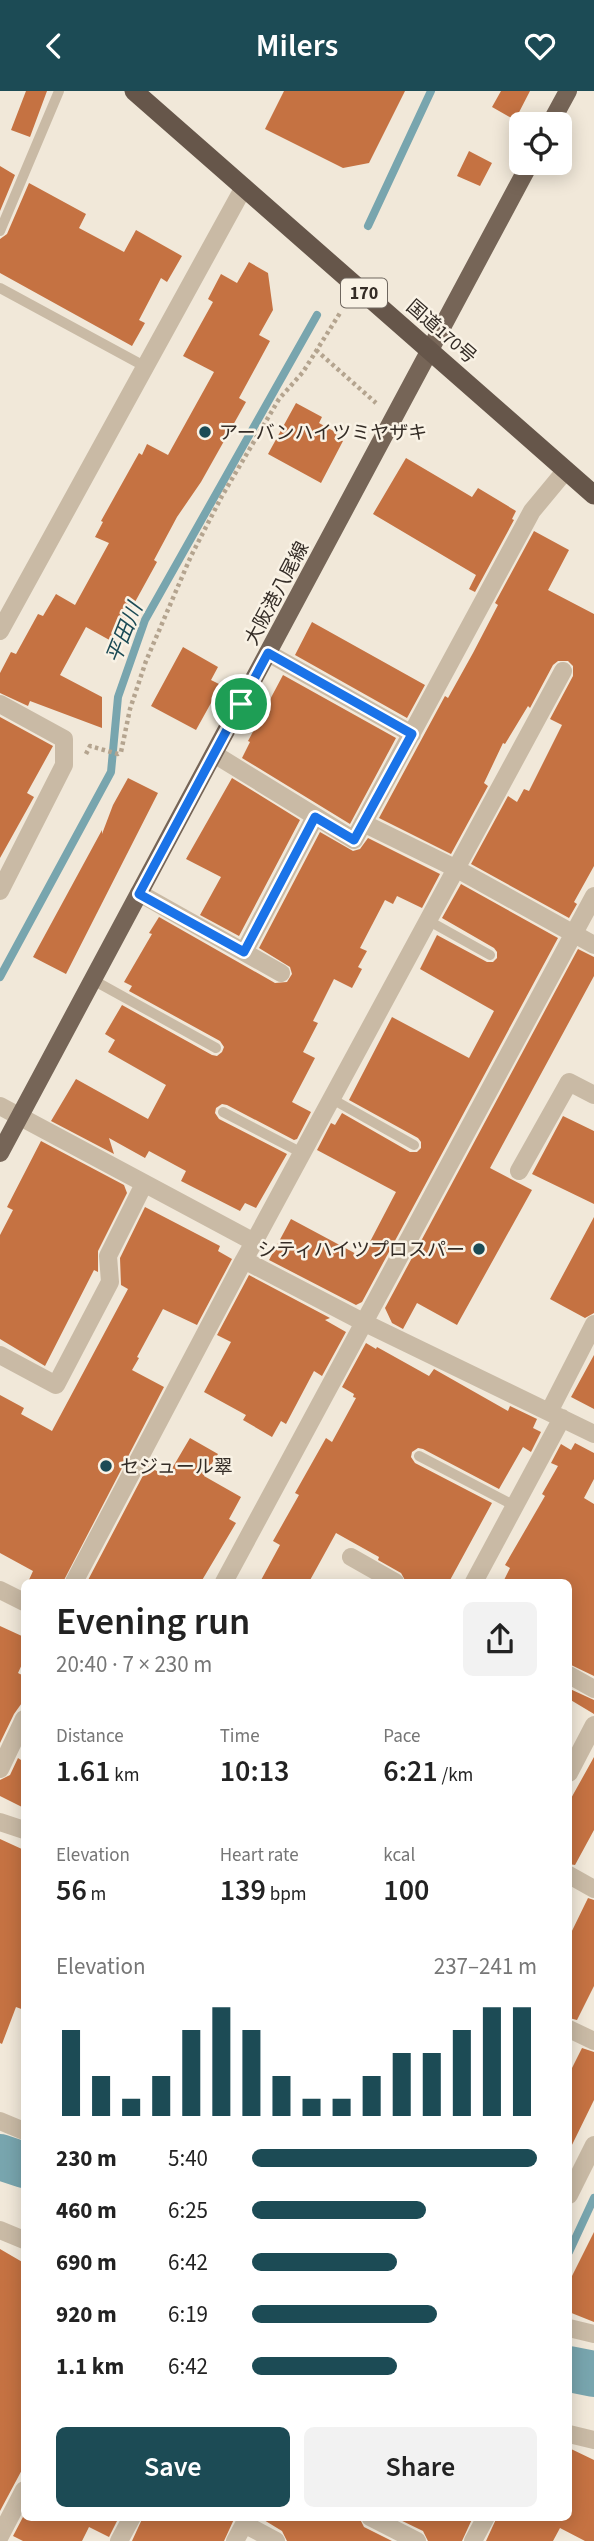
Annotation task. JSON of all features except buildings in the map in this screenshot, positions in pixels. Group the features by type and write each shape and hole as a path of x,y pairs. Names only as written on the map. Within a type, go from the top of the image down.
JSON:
{"highway":[{"name":"国道170号","path":"134,91 594,495"}],"main road":[{"path":"557,112 568,91"},
{"name":"大阪港八尾線","path":"0,1153 524,175"}],"street":[{"path":"0,631 244,187"},
{"path":"214,754 354,840 532,510 566,470"},
{"path":"268,653 412,734"},
{"path":"76,1579 244,1260 563,671"},
{"path":"0,704 64,739 64,765 0,891"},
{"path":"244,952 315,817"},
{"path":"363,823 457,869 594,945"},
{"path":"139,894 281,973"},
{"path":"225,1579 594,896"},
{"path":"519,1171 569,1082 594,1095"},
{"path":"0,1106 254,1242"},
{"path":"0,1355 56,1385 110,1282 108,1256 144,1184"},
{"path":"244,1260 594,1434"},
{"path":"476,1579 514,1506 594,1324"},
{"path":"351,1557 391,1579"},
{"path":"0,1590 21,1600"},
{"path":"572,1677 594,1689"},
{"path":"0,1769 21,1725"},
{"path":"572,1767 594,1725"},
{"path":"0,1822 21,1830"},
{"path":"572,1877 594,1889"},
{"path":"572,2030 594,2041"},
{"path":"0,2120 21,2130"},
{"path":"575,2169 594,2145"},
{"path":"0,2230 21,2239"},
{"path":"572,2329 594,2334"},
{"path":"572,2435 594,2440"},
{"path":"0,2536 21,2496"},
{"path":"119,2541 130,2521"},
{"path":"235,2541 245,2521"},
{"path":"247,2521 276,2541"},
{"path":"378,2521 417,2541"},
{"path":"473,2541 484,2521"}],"lane":[{"path":"0,230 59,91"},
{"path":"0,288 144,366"},
{"path":"429,921 490,955"},
{"path":"93,980 216,1048"},
{"path":"332,1099 414,1145"},
{"path":"223,1112 302,1153"},
{"path":"419,1456 514,1506"}],"path":[{"path":"97,748 118,754 121,752 130,709 146,661 191,556 222,496 279,399 303,372 340,313"},
{"path":"316,350 376,404"}],"waterway":[{"name":"平田川","path":"368,226 431,91"},
{"name":"平田川","path":"0,977 111,772 118,697 145,620 317,315"},
{"path":"0,2157 21,2164"},
{"path":"572,2246 594,2198"},
{"path":"572,2370 594,2374"}],"place":[{"name":"アーバンハイツミヤザキ","path":"205,432"},
{"name":"シティハイツプロスパー","path":"479,1249"},
{"name":"セジュール翠","path":"106,1466"}],"route":[{"path":"268,653 412,734 354,840 315,817 244,952 139,894 241,704 268,653"}]}
